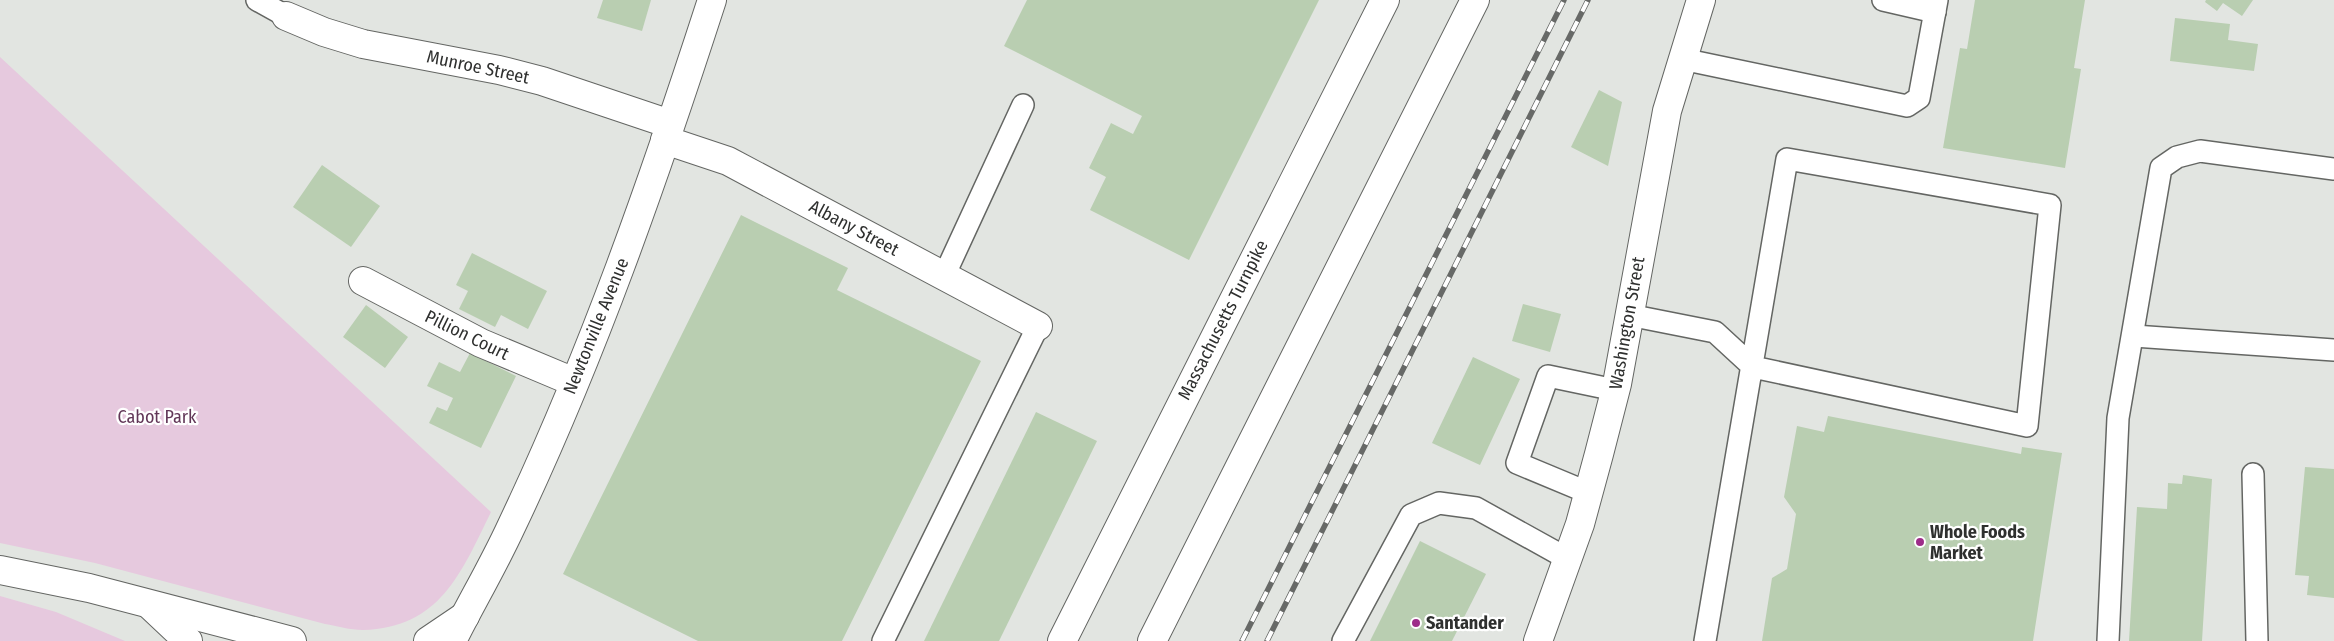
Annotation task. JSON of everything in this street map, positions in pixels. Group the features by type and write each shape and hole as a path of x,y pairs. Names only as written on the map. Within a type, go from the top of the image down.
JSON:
{"main road":[{"name":"Newtonville Avenue","path":"459,633 512,525 574,382 631,239 712,0"},
{"name":"Massachusetts Turnpike","path":"1062,641 1385,0"},
{"path":"1152,641 1475,0"},
{"name":"Washington Street","path":"1538,641 1568,559 1589,493 1615,390 1667,111 1701,0"},
{"name":"Munroe Street","path":"286,16 363,44 499,70 542,82 667,132"},
{"name":"Albany Street","path":"667,132 728,161 1038,326"},
{"name":"Pillion Court","path":"363,282 481,343 574,382"},
{"path":"0,570 89,588 292,641"},
{"path":"148,604 188,641"},
{"path":"428,641 459,633"}],"lane":[{"path":"256,0 286,16"},
{"path":"1682,59 1907,106 1919,98 1936,6 1883,0"},
{"path":"944,276 1023,105"},
{"path":"2108,641 2118,418 2134,336 2161,168 2177,157 2200,151 2334,169"},
{"path":"1629,315 1715,332 1752,366 2027,426 2050,204 1787,159 1752,366 1705,641"},
{"path":"883,641 1038,326"},
{"path":"2134,336 2334,350"},
{"path":"1589,493 1517,463 1548,376 1615,390"},
{"path":"2253,474 2256,641"},
{"path":"1343,641 1411,515 1439,503 1476,508 1568,559"}],"green space":[{"name":"Cabot Park","path":"0,57 491,512 458,576 445,593 429,608 411,619 389,627 363,630 348,629 95,563 0,543"},
{"path":"0,596 56,612 125,641 0,641"}],"building":[{"path":"603,0 651,0 642,31 597,18"},
{"path":"1027,0 1319,0 1189,260 1090,210 1106,177 1089,168 1111,123 1133,134 1142,116 1004,46"},
{"path":"1975,0 2085,0 2074,68 2081,69 2065,168 1943,148 1960,48 1967,49"},
{"path":"2206,0 2253,0 2242,16 2223,3 2217,11 2205,2"},
{"path":"2175,18 2230,24 2228,40 2258,44 2254,71 2170,61"},
{"path":"1599,90 1622,102 1608,166 1571,147"},
{"path":"322,165 380,206 351,247 293,207"},
{"path":"741,215 848,268 837,290 981,361 842,641 698,641 563,574"},
{"path":"472,253 547,291 528,329 501,315 495,327 459,309 468,291 456,285"},
{"path":"1523,304 1561,314 1550,352 1512,341"},
{"path":"366,305 408,337 385,368 343,337"},
{"path":"470,353 516,376 481,448 429,423 437,407 447,411 453,398 427,386 439,362 460,372"},
{"path":"1473,357 1520,379 1480,465 1432,443"},
{"path":"1036,412 1097,441 999,641 924,641"},
{"name":"Whole Foods Market","path":"1828,416 2021,454 2022,447 2062,453 2033,641 1762,641 1772,578 1787,569 1796,514 1784,497 1797,426 1824,432"},
{"path":"2305,467 2334,469 2334,598 2307,595 2309,576 2295,575"},
{"path":"2183,475 2212,479 2202,641 2129,641 2137,507 2167,509 2168,483 2182,484"},
{"path":"1420,541 1486,574 1452,641 1370,641"}],"railway":[{"path":"1242,641 1564,0"},
{"path":"1267,641 1588,0"}],"place":[{"name":"Whole Foods Market","path":"1920,542"},
{"name":"Santander","path":"1416,623"}]}
